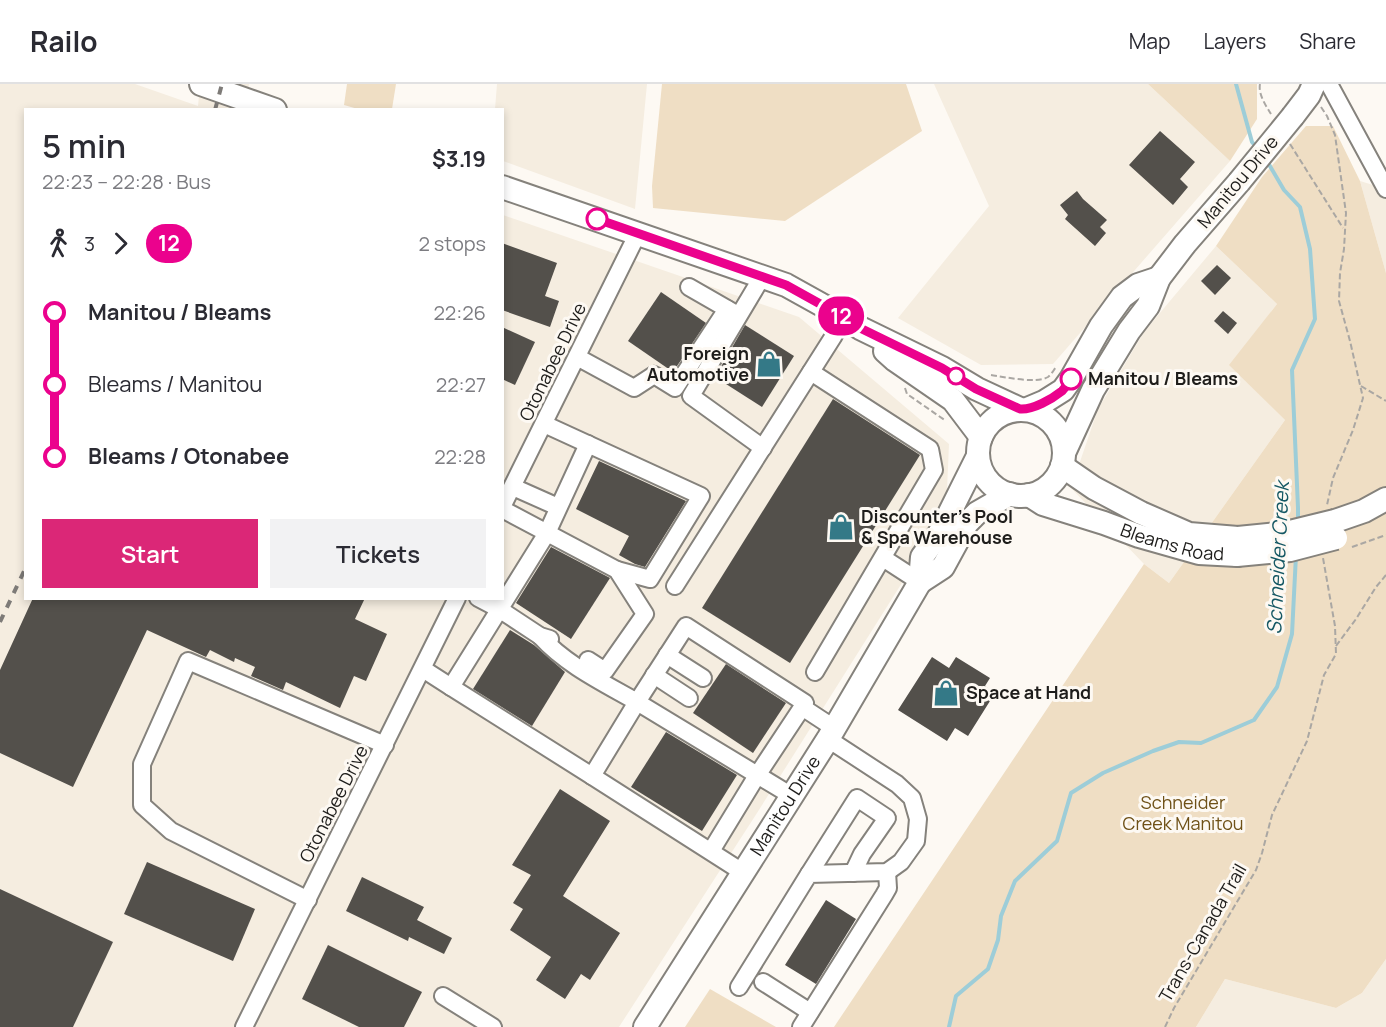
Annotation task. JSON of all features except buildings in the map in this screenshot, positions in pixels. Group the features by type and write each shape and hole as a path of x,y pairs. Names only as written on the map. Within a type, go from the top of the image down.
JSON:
{"main road":[{"path":"201,84 269,108"},
{"name":"Manitou Drive","path":"1063,460 1093,390 1129,331 1148,306 1159,278 1239,182 1284,118 1311,89"},
{"path":"504,188 786,285 852,323 942,368 976,389 1023,410 1041,414 1053,424 1062,437 1063,460 1055,480 1037,493 1020,495 997,488 982,471 979,447 953,400 895,360 852,323"},
{"name":"Manitou Drive","path":"1023,410 1044,402 1063,390 1101,326 1122,297 1138,285 1159,278"},
{"path":"979,447 984,429 996,417 1004,413 1023,410"},
{"name":"Manitou Drive","path":"645,1027 831,734 920,582 922,557 939,534 979,447"},
{"name":"Bleams Road","path":"1063,460 1094,488 1141,513 1188,534 1238,546"},
{"name":"Manitou Drive","path":"920,582 943,567 967,524 977,513 1020,495"},
{"name":"Bleams Road","path":"1020,495 1139,536 1199,553 1238,546 1286,533 1333,534 1386,516"},
{"name":"Bleams Road","path":"1333,534 1364,511 1386,499"}],"street":[{"path":"1329,84 1386,189"},
{"name":"Otonabee Drive","path":"504,504 638,233"},
{"path":"577,357 634,388 654,375 675,388 762,277"},
{"path":"689,288 733,312"},
{"path":"733,312 691,396 762,448"},
{"path":"675,586 833,337 852,323"},
{"path":"811,372 930,449 934,470 815,672"},
{"path":"504,509 617,570 650,579 701,496 544,424"},
{"path":"451,687 547,533 588,444"},
{"path":"513,487 558,507"},
{"path":"883,558 920,582"},
{"path":"540,636 557,641 605,671 645,614 617,570"},
{"name":"Otonabee Drive","path":"244,1027 457,600"},
{"path":"482,600 540,636 552,649 571,663 792,796"},
{"path":"592,776 686,626 805,703 711,851"},
{"path":"667,655 703,678"},
{"path":"308,900 171,831 142,805 142,764 188,661 385,745"},
{"path":"423,669 744,873"},
{"path":"654,675 689,698"},
{"path":"802,707 831,734 912,798 918,819 916,841 901,862 887,872 809,874"},
{"path":"739,987 857,798 887,818 862,854 853,873"},
{"path":"801,1027 888,888 887,872"},
{"path":"763,982 810,1012"},
{"path":"443,996 493,1027"}],"path":[{"path":"1260,84 1262,97 1284,118"},
{"name":"Trans-Canada Trail","path":"1165,1027 1256,870 1272,815 1307,741 1324,675 1336,654 1333,478 1353,430 1363,398 1339,301 1346,213 1335,135 1311,89"},
{"path":"1288,141 1344,230"},
{"path":"984,375 1029,380 1043,379 1050,376 1057,366"},
{"path":"1361,387 1386,401"},
{"path":"1333,534 1386,535"},
{"path":"1336,646 1386,575"}],"shaded area":[{"path":"0,84 135,84 198,106 200,84 249,84 246,108 24,108 24,600 504,600 504,215 799,317 949,444 946,513 619,1027 0,1027"},
{"path":"497,84 647,84 635,209 504,161 504,108 495,108"},
{"path":"934,84 1148,84 1230,161 1053,364 981,365 898,318 989,206"},
{"path":"1360,181 1386,189 1386,273"},
{"path":"1216,246 1277,304 1230,365 1285,420 1169,583 1144,564 1071,488 1098,409 1144,332"},
{"path":"1386,959 1386,1027 1196,1027 1225,979 1336,1008 1362,993"}],"green space":[{"path":"347,84 396,84 392,108 354,108 344,105"},
{"path":"662,84 906,84 922,131 785,221 653,208 652,186"},
{"path":"1148,84 1257,84 1257,119 1230,161"},
{"name":"Schneider Creek Manitou","path":"1306,126 1333,126 1360,181 1386,273 1386,959 1362,993 1336,1008 1225,979 1196,1027 834,1027 1144,564 1169,583 1285,420 1229,365 1277,304 1216,246 1262,177"},
{"path":"710,989 776,1027 685,1027"}],"waterway":[{"name":"Schneider Creek","path":"1236,84 1252,142 1257,148"},
{"name":"Schneider Creek","path":"1267,161 1284,190 1300,207 1310,249 1315,319 1292,370 1298,524"},
{"name":"Schneider Creek","path":"949,1027 956,996 988,969 998,940 1001,916 1015,881 1057,841 1071,793 1103,773 1153,751 1179,742 1201,743 1254,720 1277,687 1292,634 1296,555"}],"railway":[{"path":"216,108 222,84"},
{"path":"0,622 24,571"}],"bus line":[{"name":"12","path":"597,219 786,285 860,328 942,368 976,389 1020,409 1025,410 1044,402 1063,390 1071,379"}],"place":[{"name":"Foreign Automotive","path":"769,364"},
{"name":"Manitou / Bleams","path":"1071,379"},
{"name":"Discounter's Pool & Spa Warehouse","path":"841,527"},
{"name":"Space at Hand","path":"946,693"}]}
